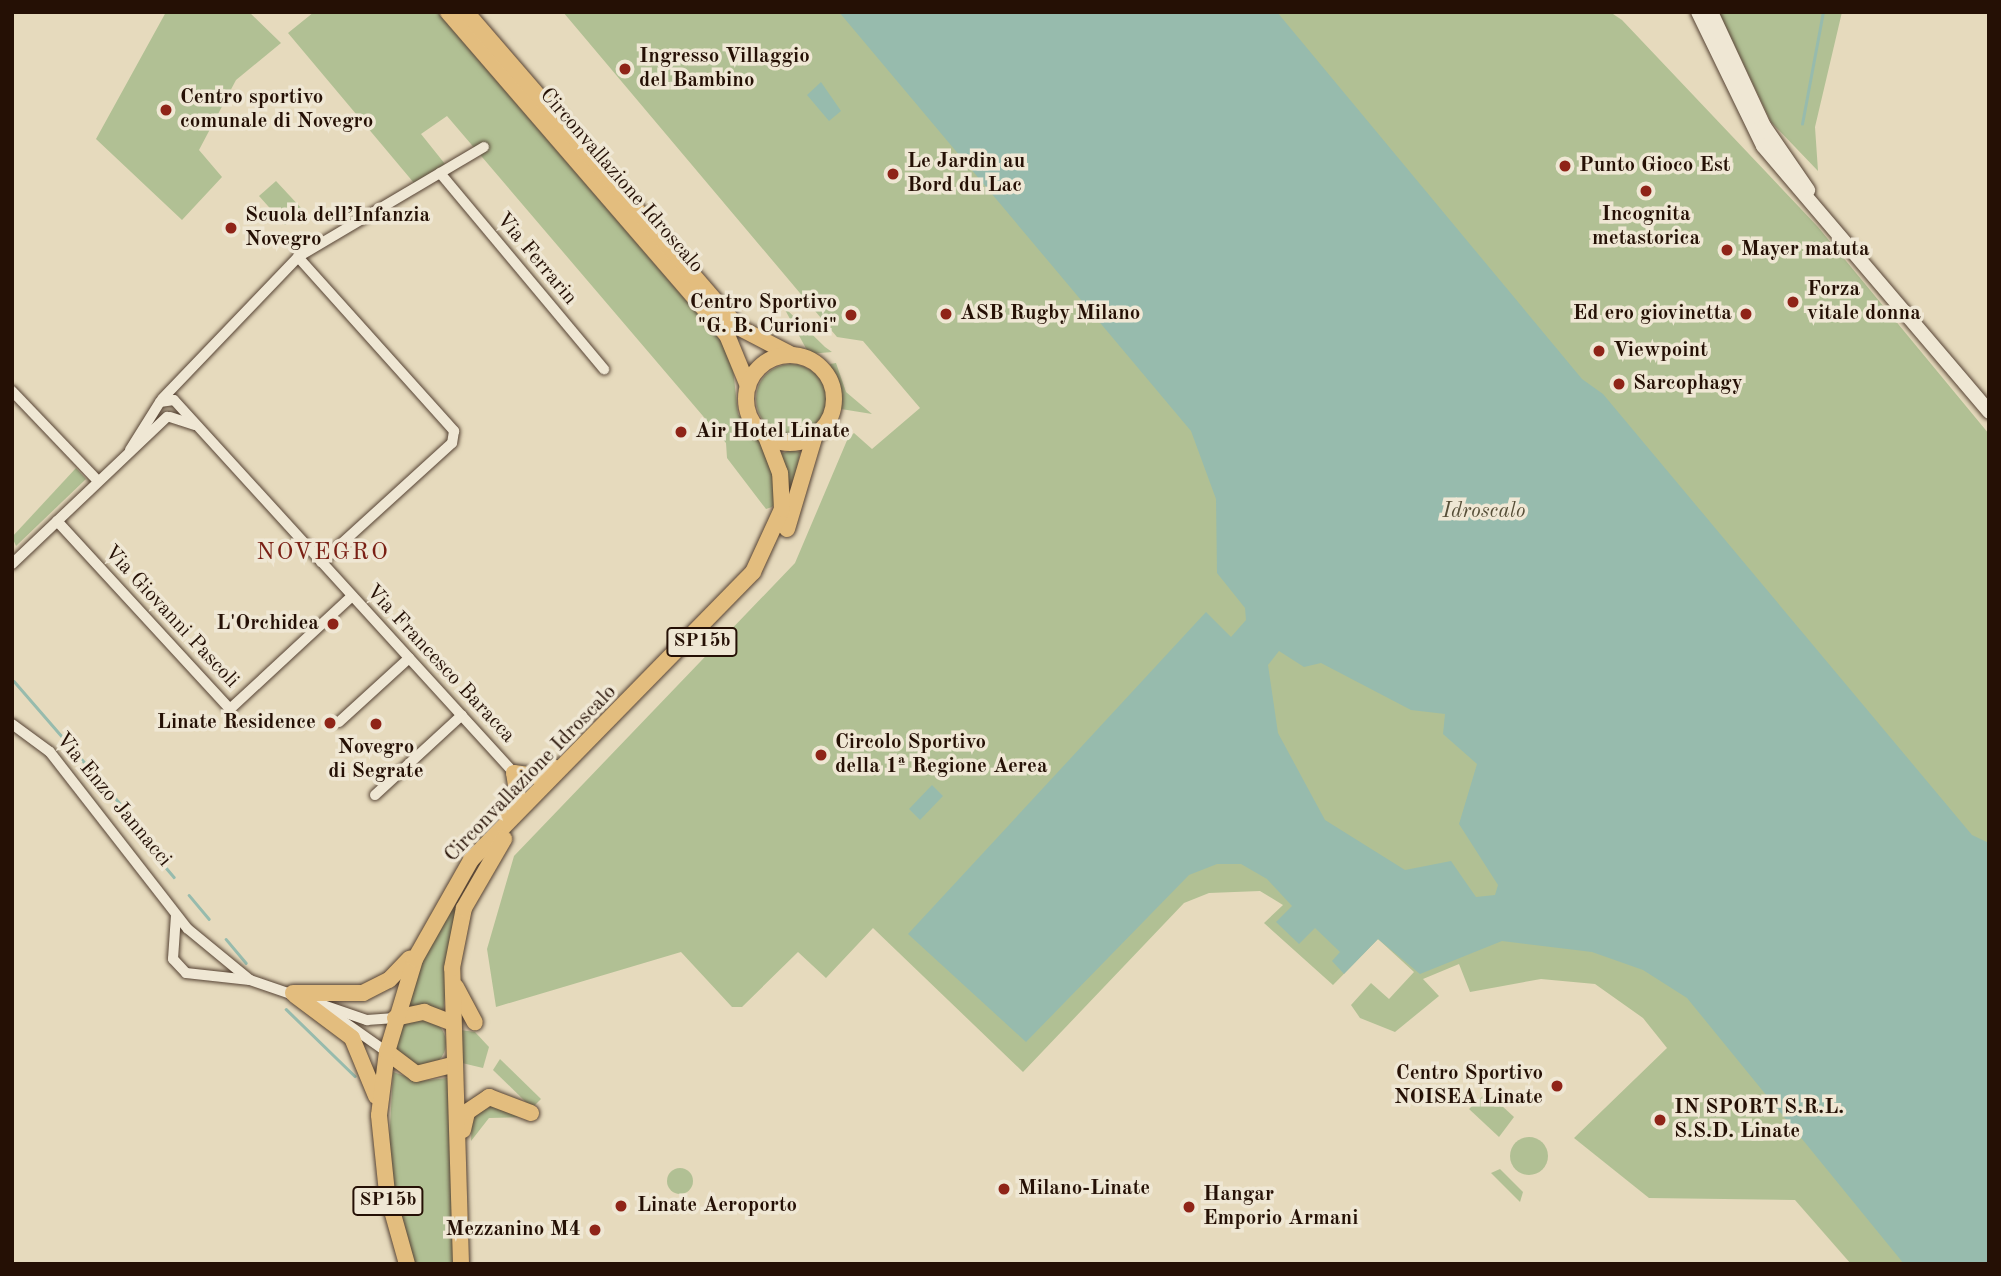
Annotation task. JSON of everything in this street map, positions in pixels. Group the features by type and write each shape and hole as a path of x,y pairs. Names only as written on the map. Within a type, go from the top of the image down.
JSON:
{"main road":[{"name":"Circonvallazione Idroscalo","path":"448,12 727,335 748,386"},
{"name":"Circonvallazione Idroscalo","path":"466,12 738,327 792,355"},
{"path":"1698,12 1754,133 1989,412"},
{"path":"1711,12 1764,127 1840,237"},
{"path":"748,386 765,362 792,355"},
{"name":"SP15b","path":"792,355 813,361 831,384 831,412 815,435"},
{"name":"SP15b","path":"748,386 747,410 766,436"},
{"name":"Circonvallazione Idroscalo","path":"461,1264 452,968 464,908 497,847 763,575 792,516 815,435"},
{"path":"766,436 791,443 815,435"},
{"name":"Circonvallazione Idroscalo","path":"407,1264 387,1193 379,1109 395,1018 435,917 471,860 727,604 766,552 782,509 780,473 766,436"},
{"path":"471,860 515,805 514,773 545,776 595,737"},
{"path":"293,993 347,997 379,986 402,968 435,917"},
{"path":"452,968 458,994 475,1022"},
{"path":"293,993 355,1042 379,1109"},
{"path":"395,1018 424,1012 453,1023"},
{"path":"387,1052 416,1074 453,1065"},
{"path":"460,1168 464,1119 476,1102 496,1097 531,1113"}],"street":[{"path":"130,450 159,403 298,257 484,146"},
{"name":"Via Ferrarin","path":"439,173 604,369"},
{"path":"298,257 454,431 452,443 321,562"},
{"path":"12,564 168,417 191,367"},
{"path":"12,391 98,481"},
{"path":"159,403 175,401"},
{"name":"Via Francesco Baracca","path":"175,401 514,773"},
{"path":"159,403 168,417 198,425"},
{"name":"Via Giovanni Pascoli","path":"57,521 230,709 352,596"},
{"path":"339,722 409,658"},
{"path":"374,794 461,715"},
{"name":"Via Enzo Jannacci","path":"12,724 50,752 196,936 212,952 250,979"},
{"name":"Via Enzo Jannacci","path":"174,909 177,968 250,979 363,1019 395,1018"},
{"path":"176,944 196,936"},
{"path":"202,972 212,952"},
{"name":"Via Enzo Jannacci","path":"293,993 361,1029 387,1052"}],"green space":[{"name":"Centro sportivo comunale di Novegro","path":"166,12 249,12 281,43 236,80 199,150 222,177 182,220 96,139"},
{"path":"314,12 437,12 720,340 732,360 738,414 770,450 777,501 772,507 766,509 727,458 726,443 447,116 421,134 445,164 414,183 288,33"},
{"name":"Idroscalo","path":"563,12 1610,12 1622,20 1818,227 1989,434 1989,1264 1851,1264 1795,1200 1649,1198 1574,1138 1667,1048 1643,1018 1595,984 1541,979 1470,992 1459,964 1423,979 1439,996 1395,1032 1360,1018 1351,1005 1371,983 1389,999 1414,972 1378,939 1333,985 1264,923 1283,905 1260,891 1209,893 1184,903 1023,1072 873,928 826,978 798,952 742,1007 732,1007 681,952 496,1007 487,949 514,856 795,563 848,438 854,433 872,449 920,408 863,341 837,337"},
{"path":"1719,12 1842,12 1815,127 1818,171 1771,122"},
{"path":"276,181 302,209 285,225 259,196"},
{"path":"783,306 825,347 832,352 809,354"},
{"path":"836,363 846,392 872,414 841,409 830,364"},
{"path":"791,364 816,374 826,399 816,424 791,434 766,424 756,399 766,374"},
{"path":"790,450 800,452 789,510 781,454"},
{"path":"76,468 86,479 16,546 12,537"},
{"path":"479,861 453,923 443,1013 407,1005 421,962"},
{"path":"421,1018 438,1026 446,1043 438,1060 421,1068 404,1060 396,1043 404,1026"},
{"path":"460,1030 475,1032 489,1047 483,1068 462,1063"},
{"path":"500,1059 541,1099 532,1108 493,1070"},
{"path":"393,1072 420,1081 448,1078 456,1264 413,1264 395,1203 389,1144"},
{"path":"1487,1092 1514,1117 1499,1137 1469,1109"},
{"path":"495,1104 524,1117 489,1118 471,1141 472,1117"},
{"path":"1529,1137 1543,1142 1548,1156 1543,1170 1529,1175 1515,1170 1510,1156 1515,1142"},
{"path":"680,1168 690,1171 693,1181 690,1191 680,1194 670,1191 667,1181 670,1171"},
{"path":"1500,1169 1523,1192 1520,1202 1491,1173"}],"shaded area":[{"name":"Idroscalo","path":"839,12 1277,12 1582,379 1603,394 1972,835 1989,843 1989,1264 1904,1264 1687,998 1643,970 1592,952 1502,941 1420,974 1378,939 1344,974 1332,961 1340,952 1315,928 1299,944 1276,922 1292,906 1267,879 1241,864 1217,864 1189,875 1026,1042 908,934 1206,612 1231,637 1246,620 1245,608 1217,573 1216,499 1191,431","holes":["1279,651 1304,667 1321,663 1411,710 1445,714 1443,734 1477,764 1459,824 1498,885 1495,895 1476,897 1451,861 1405,870 1325,820 1278,733 1268,665"]},
{"path":"821,82 841,111 829,121 807,95"},
{"path":"932,785 943,796 920,820 909,809"}],"waterway":[{"path":"1802,124 1823,12"},
{"path":"14,681 137,823 141,838 174,877"},
{"path":"189,895 209,919"},
{"path":"226,939 246,963"},
{"path":"286,1009 355,1076"}],"place":[{"name":"Ingresso Villaggio del Bambino","path":"625,69"},
{"name":"Centro sportivo comunale di Novegro","path":"166,110"},
{"name":"Punto Gioco Est","path":"1565,166"},
{"name":"Le Jardin au Bord du Lac","path":"893,174"},
{"name":"Incognita metastorica","path":"1646,191"},
{"name":"Scuola dell’Infanzia Novegro","path":"231,228"},
{"name":"Mayer matuta","path":"1727,250"},
{"name":"Forza vitale donna","path":"1793,302"},
{"name":"ASB Rugby Milano","path":"946,314"},
{"name":"Ed ero giovinetta","path":"1746,314"},
{"name":"Centro Sportivo \"G. B. Curioni\"","path":"851,315"},
{"name":"Viewpoint","path":"1599,351"},
{"name":"Sarcophagy","path":"1619,384"},
{"name":"Air Hotel Linate","path":"681,432"},
{"name":"L'Orchidea","path":"333,624"},
{"name":"Linate Residence","path":"330,723"},
{"name":"Novegro di Segrate","path":"376,724"},
{"name":"Circolo Sportivo della 1ª Regione Aerea","path":"821,755"},
{"name":"Centro Sportivo NOISEA Linate","path":"1557,1086"},
{"name":"IN SPORT S.R.L. S.S.D. Linate","path":"1660,1120"},
{"name":"Milano-Linate","path":"1004,1189"},
{"name":"Linate Aeroporto","path":"621,1206"},
{"name":"Hangar Emporio Armani","path":"1189,1207"},
{"name":"Mezzanino M4","path":"595,1230"}],"district":[{"name":"NOVEGRO","path":"323,554"}]}
